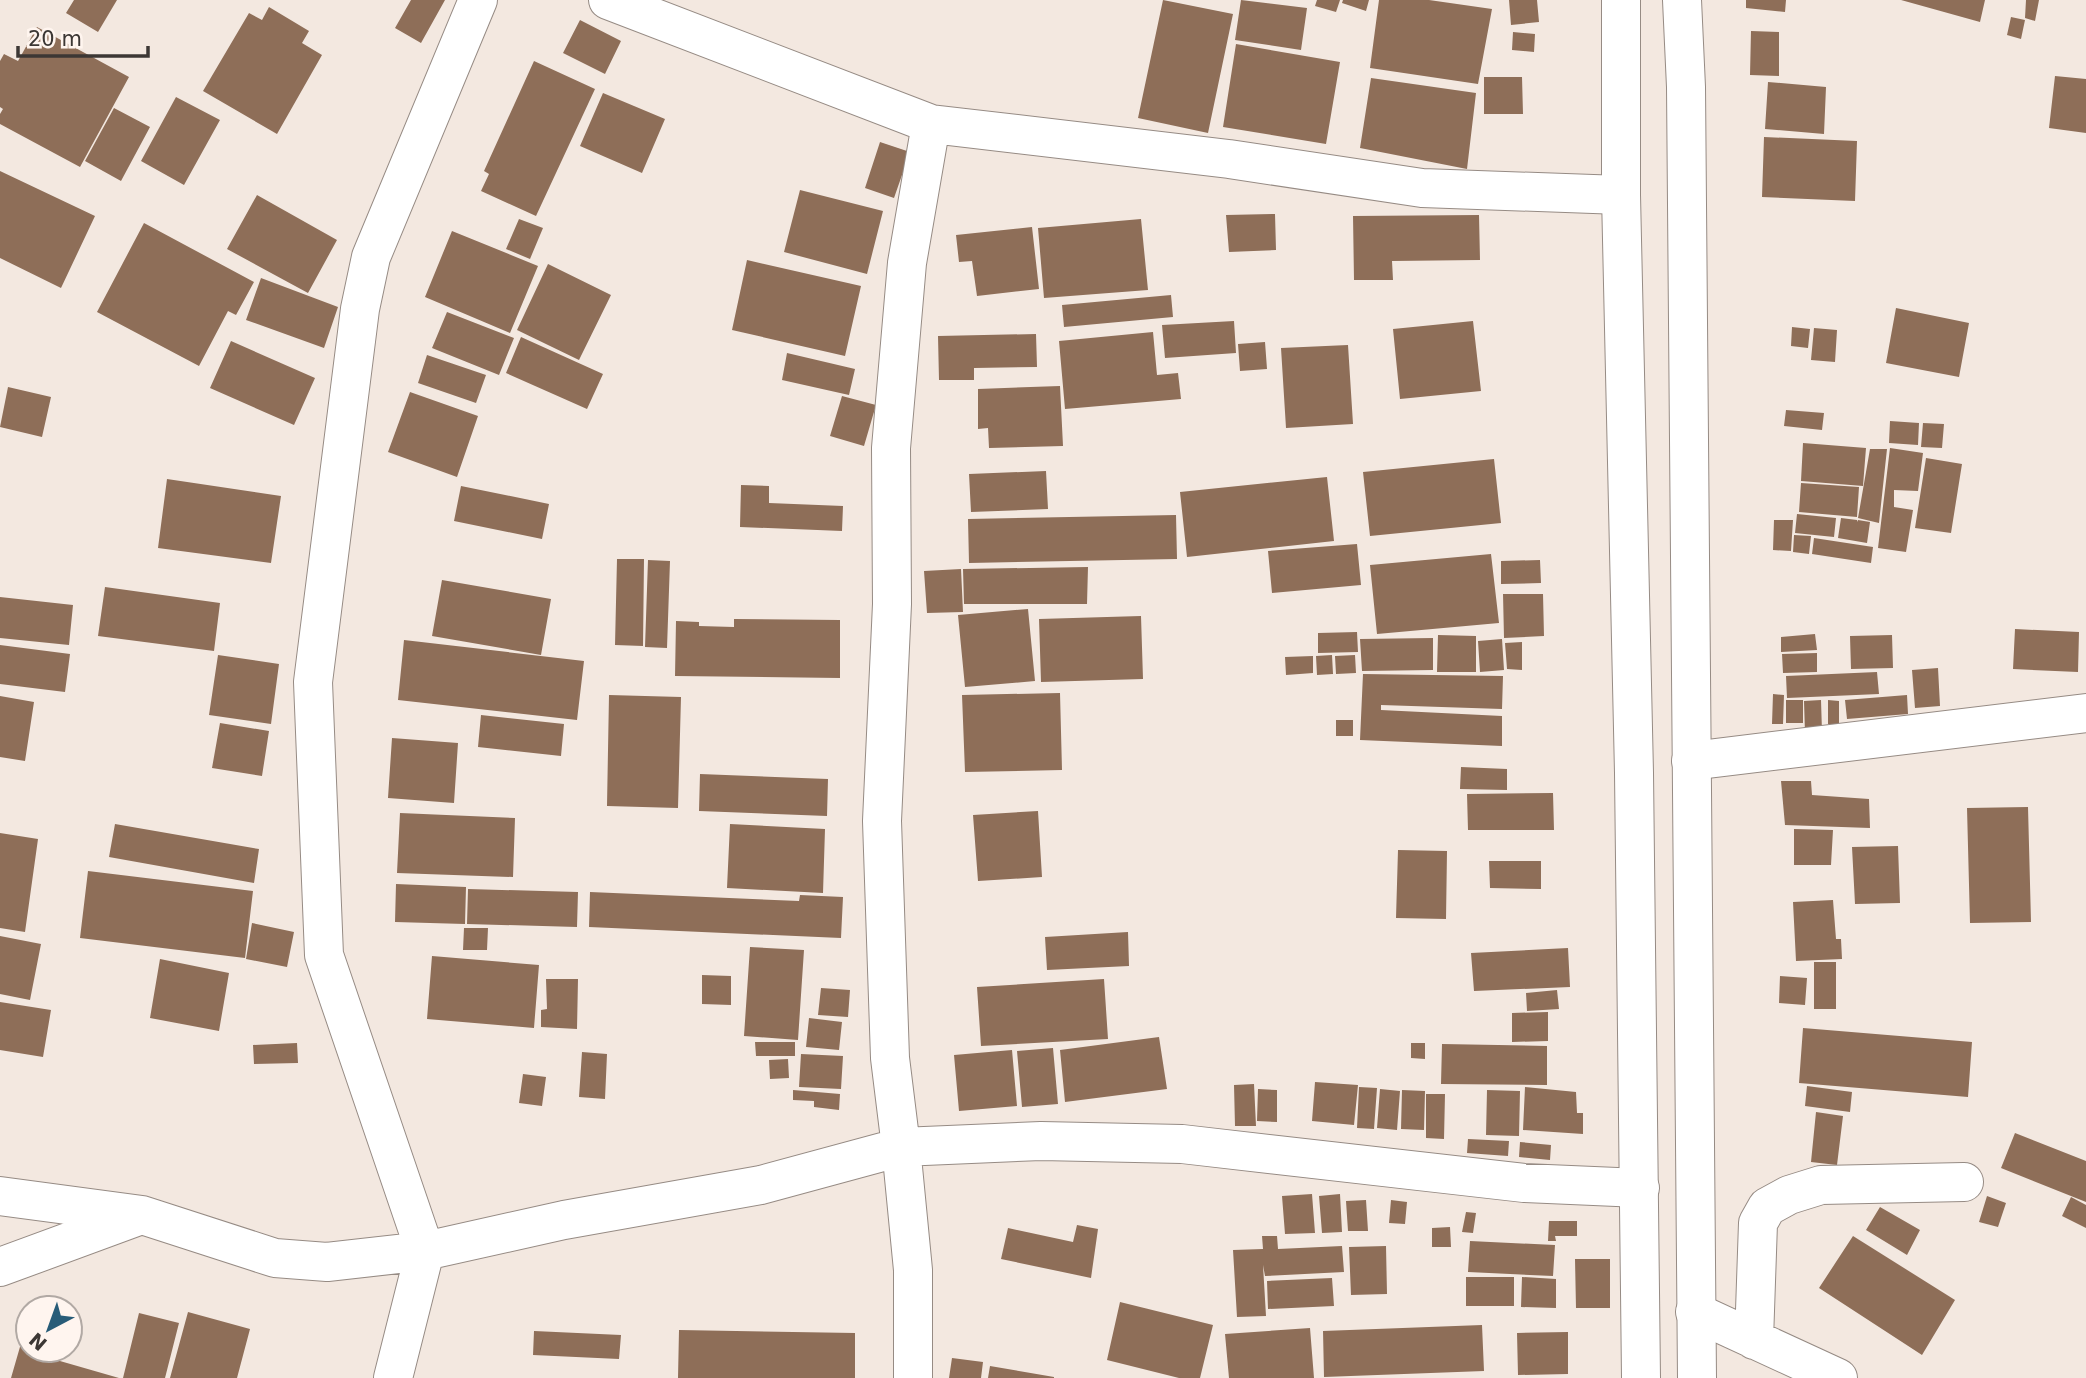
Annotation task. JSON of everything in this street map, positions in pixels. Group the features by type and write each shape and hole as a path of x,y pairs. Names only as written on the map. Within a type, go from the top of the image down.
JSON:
{"street":[{"path":"393,1378 425,1251 324,955 313,682 360,309 371,257 478,0"},
{"path":"608,0 931,124 1229,159 1422,188 1621,195"},
{"path":"1621,0 1621,195 1634,774 1641,1378"},
{"path":"1682,0 1686,101 1697,1378"},
{"path":"912,1378 913,1270 890,1059 882,821 892,604 891,448 907,263 931,124"},
{"path":"1691,761 2086,713"},
{"path":"0,1196 142,1214 275,1258 327,1262 425,1251 564,1220 761,1185 901,1147 1041,1140 1182,1144 1524,1183 1640,1188"},
{"path":"1754,1339 1758,1223 1767,1207 1789,1195 1821,1185 1964,1182"},
{"path":"8,1254 142,1214"},
{"path":"1695,1311 1838,1378"}],"building":[{"path":"74,0 117,0 98,32 66,13"},
{"path":"411,0 445,0 421,43 395,28"},
{"path":"1163,0 1233,14 1208,133 1138,118"},
{"path":"1241,0 1307,8 1301,50 1235,40"},
{"path":"1317,0 1340,0 1336,12 1315,6"},
{"path":"1343,0 1369,0 1366,11 1342,3"},
{"path":"1379,0 1429,0 1492,9 1478,84 1370,68"},
{"path":"1509,0 1537,0 1539,22 1511,25"},
{"path":"1746,0 1786,0 1785,12 1746,8"},
{"path":"1901,0 1985,0 1980,22"},
{"path":"2026,0 2039,0 2035,21 2025,18"},
{"path":"269,7 309,31 302,43 322,55 277,134 203,91 249,13 262,20"},
{"path":"2011,17 2025,20 2021,39 2007,35"},
{"path":"580,20 621,41 605,74 563,53"},
{"path":"37,27 129,77 80,167 0,124 3,109 0,107 0,61 4,54 18,61"},
{"path":"1751,31 1779,32 1779,76 1750,75"},
{"path":"1513,32 1535,34 1534,52 1512,50"},
{"path":"1236,44 1340,62 1326,144 1223,127"},
{"path":"534,61 595,89 536,216 481,191 489,174 484,171"},
{"path":"2055,76 2086,79 2086,133 2049,128"},
{"path":"1484,77 1522,77 1523,114 1484,114"},
{"path":"1371,78 1476,93 1467,169 1360,148"},
{"path":"1768,82 1826,87 1824,134 1765,129"},
{"path":"603,93 665,119 642,173 580,146"},
{"path":"176,97 220,120 184,185 141,161"},
{"path":"114,108 150,127 121,181 85,161"},
{"path":"1764,137 1857,141 1855,201 1762,197"},
{"path":"880,142 910,152 894,198 865,188"},
{"path":"0,171 95,216 61,288 0,258"},
{"path":"800,190 883,211 867,274 784,252"},
{"path":"257,195 337,240 308,293 227,249"},
{"path":"1275,214 1276,250 1229,252 1226,215"},
{"path":"1479,215 1480,260 1392,261 1393,280 1354,280 1353,216"},
{"path":"519,219 543,228 530,259 506,249"},
{"path":"1141,219 1148,290 1044,298 1038,228"},
{"path":"144,223 254,282 236,315 228,311 199,366 97,312"},
{"path":"1032,227 1039,289 977,296 972,261 959,262 956,235"},
{"path":"452,231 538,266 510,333 425,297"},
{"path":"747,260 861,286 845,356 732,330"},
{"path":"548,264 611,295 579,360 517,330"},
{"path":"261,278 338,307 324,348 246,320"},
{"path":"1171,295 1173,317 1064,327 1062,305"},
{"path":"1896,308 1969,323 1959,377 1886,363"},
{"path":"447,312 514,338 499,375 432,348"},
{"path":"1234,321 1236,353 1165,358 1162,325"},
{"path":"1473,321 1481,391 1400,399 1393,329"},
{"path":"1792,327 1810,329 1808,348 1791,346"},
{"path":"1814,328 1837,330 1835,362 1811,360"},
{"path":"1153,332 1157,375 1178,373 1181,399 1065,409 1059,341"},
{"path":"1036,334 1037,367 974,368 974,380 939,380 938,336"},
{"path":"521,337 603,374 587,409 506,373"},
{"path":"231,341 315,378 294,425 210,388"},
{"path":"1265,342 1267,369 1240,371 1238,344"},
{"path":"1348,345 1353,424 1286,428 1281,348"},
{"path":"787,353 855,369 849,395 782,380"},
{"path":"427,355 486,375 476,403 418,383"},
{"path":"1060,386 1063,446 989,448 988,428 978,429 978,389"},
{"path":"8,387 51,397 42,437 0,427"},
{"path":"410,392 478,416 457,477 388,452"},
{"path":"842,396 876,405 864,446 830,436"},
{"path":"1786,410 1824,413 1822,430 1784,426"},
{"path":"1890,421 1919,423 1918,445 1889,443"},
{"path":"1923,423 1944,424 1942,448 1921,447"},
{"path":"1803,443 1866,448 1863,486 1801,481"},
{"path":"1890,448 1923,453 1918,491 1894,490 1894,507 1913,510 1906,552 1878,548"},
{"path":"1870,449 1887,449 1879,523 1858,518"},
{"path":"1926,458 1962,464 1951,533 1915,528"},
{"path":"1494,459 1501,523 1370,536 1363,472"},
{"path":"1046,471 1048,509 971,512 969,474"},
{"path":"1327,477 1334,541 1187,557 1180,492"},
{"path":"167,479 281,496 271,563 158,548"},
{"path":"1801,483 1859,487 1857,517 1799,512"},
{"path":"741,485 769,486 769,503 843,506 842,531 740,527"},
{"path":"461,486 549,504 542,539 454,521"},
{"path":"1797,514 1836,518 1834,537 1795,533"},
{"path":"1176,515 1177,559 969,563 968,519"},
{"path":"1841,518 1870,522 1867,543 1838,538"},
{"path":"1774,520 1793,520 1791,551 1773,550"},
{"path":"1794,535 1811,536 1809,554 1793,552"},
{"path":"1814,538 1873,547 1871,563 1812,554"},
{"path":"1357,544 1361,585 1272,593 1268,551"},
{"path":"1491,554 1499,623 1377,634 1370,565"},
{"path":"617,559 644,559 643,646 615,645"},
{"path":"648,560 670,561 667,648 645,647"},
{"path":"1540,560 1541,583 1501,584 1501,561"},
{"path":"1088,567 1087,604 964,604 963,569"},
{"path":"961,569 963,612 927,613 924,571"},
{"path":"442,580 551,599 541,655 432,636"},
{"path":"105,587 220,603 214,651 98,636"},
{"path":"1503,594 1543,594 1544,636 1504,638"},
{"path":"0,597 73,605 69,645 0,638"},
{"path":"1028,609 1035,681 965,687 958,615"},
{"path":"1141,616 1143,679 1041,682 1039,619"},
{"path":"734,619 840,620 840,678 675,676 676,621 699,622 699,626 734,627"},
{"path":"2015,629 2079,632 2078,672 2013,669"},
{"path":"1357,632 1358,652 1318,653 1318,633"},
{"path":"1815,634 1817,650 1781,652 1781,637"},
{"path":"1438,635 1476,636 1476,672 1437,672"},
{"path":"1892,635 1893,668 1851,669 1850,636"},
{"path":"1433,638 1433,670 1362,671 1360,639"},
{"path":"1502,639 1504,670 1480,672 1478,641"},
{"path":"404,640 584,661 577,720 398,700"},
{"path":"1522,642 1522,670 1507,669 1505,643"},
{"path":"0,645 70,654 65,692 0,684"},
{"path":"1817,653 1817,672 1783,673 1782,654"},
{"path":"218,655 279,664 271,724 209,715"},
{"path":"1332,655 1333,674 1317,675 1316,656"},
{"path":"1355,655 1356,673 1336,674 1335,656"},
{"path":"1313,656 1313,673 1286,675 1285,657"},
{"path":"1938,668 1940,706 1915,708 1912,670"},
{"path":"1877,672 1879,694 1787,698 1786,676"},
{"path":"1363,674 1503,676 1502,709 1381,705 1381,710 1502,716 1502,746 1360,740"},
{"path":"1060,693 1062,770 965,772 962,695"},
{"path":"1773,694 1784,695 1783,724 1772,724"},
{"path":"609,695 681,697 678,808 607,806"},
{"path":"1907,695 1908,714 1847,719 1845,700"},
{"path":"0,696 34,702 25,761 0,757"},
{"path":"1786,700 1803,700 1803,723 1786,723"},
{"path":"1821,700 1822,732 1805,733 1804,701"},
{"path":"1828,700 1839,701 1839,724 1828,724"},
{"path":"481,715 564,724 561,756 478,747"},
{"path":"1336,720 1353,720 1353,736 1336,736"},
{"path":"220,723 269,731 262,776 212,768"},
{"path":"392,738 458,743 454,803 388,798"},
{"path":"1461,767 1507,769 1507,790 1460,789"},
{"path":"700,774 828,779 827,816 699,811"},
{"path":"1781,781 1811,781 1812,795 1869,799 1870,828 1785,825"},
{"path":"1553,793 1554,830 1468,830 1467,794"},
{"path":"2028,807 2031,922 1970,923 1967,808"},
{"path":"1038,811 1042,877 978,881 973,815"},
{"path":"400,813 515,818 513,877 397,873"},
{"path":"115,824 259,849 254,883 109,857"},
{"path":"730,824 825,829 823,893 727,888"},
{"path":"1794,829 1833,830 1831,865 1794,865"},
{"path":"0,833 38,839 25,932 0,928"},
{"path":"1898,846 1900,903 1855,904 1852,847"},
{"path":"1398,850 1447,851 1446,919 1396,918"},
{"path":"1489,861 1541,861 1541,889 1490,888"},
{"path":"88,871 253,891 245,958 80,938"},
{"path":"396,884 466,887 465,924 395,922"},
{"path":"468,889 578,892 577,927 467,924"},
{"path":"590,892 799,901 800,895 843,897 841,938 589,927"},
{"path":"1833,900 1836,939 1841,939 1842,959 1796,961 1793,902"},
{"path":"252,923 294,932 287,967 246,959"},
{"path":"464,928 488,928 487,950 463,950"},
{"path":"1128,932 1129,966 1047,970 1045,937"},
{"path":"0,936 41,944 30,1000 0,994"},
{"path":"750,947 804,950 798,1040 744,1036"},
{"path":"1568,948 1570,987 1474,991 1471,953"},
{"path":"432,956 539,965 534,1028 427,1019"},
{"path":"160,959 229,973 219,1031 150,1018"},
{"path":"1814,962 1836,962 1836,1009 1814,1009"},
{"path":"702,975 731,976 731,1005 702,1004"},
{"path":"1780,976 1807,978 1805,1005 1779,1003"},
{"path":"546,979 578,979 577,1029 541,1027 541,1010 547,1009"},
{"path":"1104,979 1108,1039 981,1046 977,987"},
{"path":"821,988 850,990 848,1017 818,1015"},
{"path":"1557,990 1559,1009 1527,1011 1526,993"},
{"path":"0,1002 51,1010 43,1057 0,1050"},
{"path":"1548,1012 1548,1041 1512,1042 1512,1013"},
{"path":"809,1018 842,1022 839,1050 806,1047"},
{"path":"1803,1028 1972,1042 1968,1097 1799,1083"},
{"path":"1159,1037 1167,1089 1065,1102 1060,1050"},
{"path":"755,1042 795,1042 795,1056 756,1056"},
{"path":"297,1043 298,1063 254,1064 253,1045"},
{"path":"1411,1043 1425,1043 1425,1059 1411,1058"},
{"path":"1442,1044 1547,1046 1547,1085 1441,1084"},
{"path":"1053,1048 1058,1104 1022,1107 1017,1051"},
{"path":"1012,1050 1017,1106 959,1111 954,1055"},
{"path":"582,1052 607,1054 605,1099 579,1097"},
{"path":"801,1054 843,1056 841,1089 799,1087"},
{"path":"788,1059 789,1078 770,1079 769,1060"},
{"path":"523,1074 546,1077 542,1106 519,1103"},
{"path":"1315,1082 1358,1085 1354,1125 1312,1121"},
{"path":"1254,1084 1256,1126 1235,1126 1234,1085"},
{"path":"1807,1086 1852,1092 1850,1112 1805,1106"},
{"path":"1359,1087 1377,1088 1374,1129 1357,1128"},
{"path":"1525,1087 1576,1092 1577,1113 1583,1113 1583,1134 1523,1130"},
{"path":"1258,1089 1277,1090 1277,1122 1257,1121"},
{"path":"1380,1089 1400,1091 1397,1130 1377,1128"},
{"path":"793,1090 840,1094 839,1110 814,1107 814,1101 793,1100"},
{"path":"1402,1090 1425,1091 1424,1130 1401,1129"},
{"path":"1487,1090 1520,1091 1519,1136 1486,1135"},
{"path":"1426,1094 1445,1094 1444,1139 1426,1138"},
{"path":"1816,1112 1843,1116 1837,1165 1811,1162"},
{"path":"2015,1133 2086,1161 2086,1202 2001,1168"},
{"path":"1468,1139 1509,1141 1508,1156 1467,1153"},
{"path":"1520,1142 1551,1145 1550,1160 1519,1157"},
{"path":"1312,1194 1315,1233 1285,1234 1282,1196"},
{"path":"1340,1194 1342,1232 1322,1233 1319,1196"},
{"path":"1987,1196 2006,1203 1998,1227 1979,1222"},
{"path":"2071,1197 2086,1205 2086,1228 2062,1216"},
{"path":"1366,1200 1368,1231 1348,1231 1346,1201"},
{"path":"1391,1200 1407,1202 1405,1224 1389,1223"},
{"path":"1880,1207 1920,1230 1907,1255 1866,1230"},
{"path":"1466,1212 1476,1213 1473,1233 1462,1232"},
{"path":"1549,1221 1577,1221 1577,1236 1555,1236 1556,1241 1548,1241"},
{"path":"1077,1225 1098,1229 1091,1278 1001,1259 1008,1228 1073,1242"},
{"path":"1450,1227 1451,1247 1432,1247 1432,1228"},
{"path":"1262,1236 1277,1236 1278,1249 1342,1246 1344,1272 1265,1276 1263,1265 1266,1316 1237,1317 1233,1250 1263,1249"},
{"path":"1853,1236 1955,1300 1922,1355 1819,1288"},
{"path":"1470,1241 1555,1245 1553,1276 1468,1272"},
{"path":"1386,1246 1387,1294 1351,1295 1349,1247"},
{"path":"1575,1259 1610,1259 1610,1308 1576,1308"},
{"path":"1466,1277 1514,1277 1514,1306 1466,1306"},
{"path":"1522,1277 1556,1279 1556,1308 1521,1307"},
{"path":"1332,1278 1334,1306 1268,1309 1267,1281"},
{"path":"1120,1302 1213,1325 1200,1378 1179,1378 1107,1360"},
{"path":"188,1312 250,1329 237,1378 170,1378"},
{"path":"139,1313 179,1323 165,1378 123,1378"},
{"path":"1482,1325 1484,1371 1324,1377 1323,1331"},
{"path":"1310,1328 1314,1378 1229,1378 1225,1334"},
{"path":"679,1330 855,1333 855,1378 678,1378"},
{"path":"534,1331 621,1335 619,1359 533,1355"},
{"path":"1568,1332 1568,1374 1518,1375 1517,1333"},
{"path":"952,1358 983,1362 981,1378 949,1378"},
{"path":"15,1364 70,1364 119,1378 11,1378"},
{"path":"990,1366 1054,1377 1054,1378 988,1378"}]}
